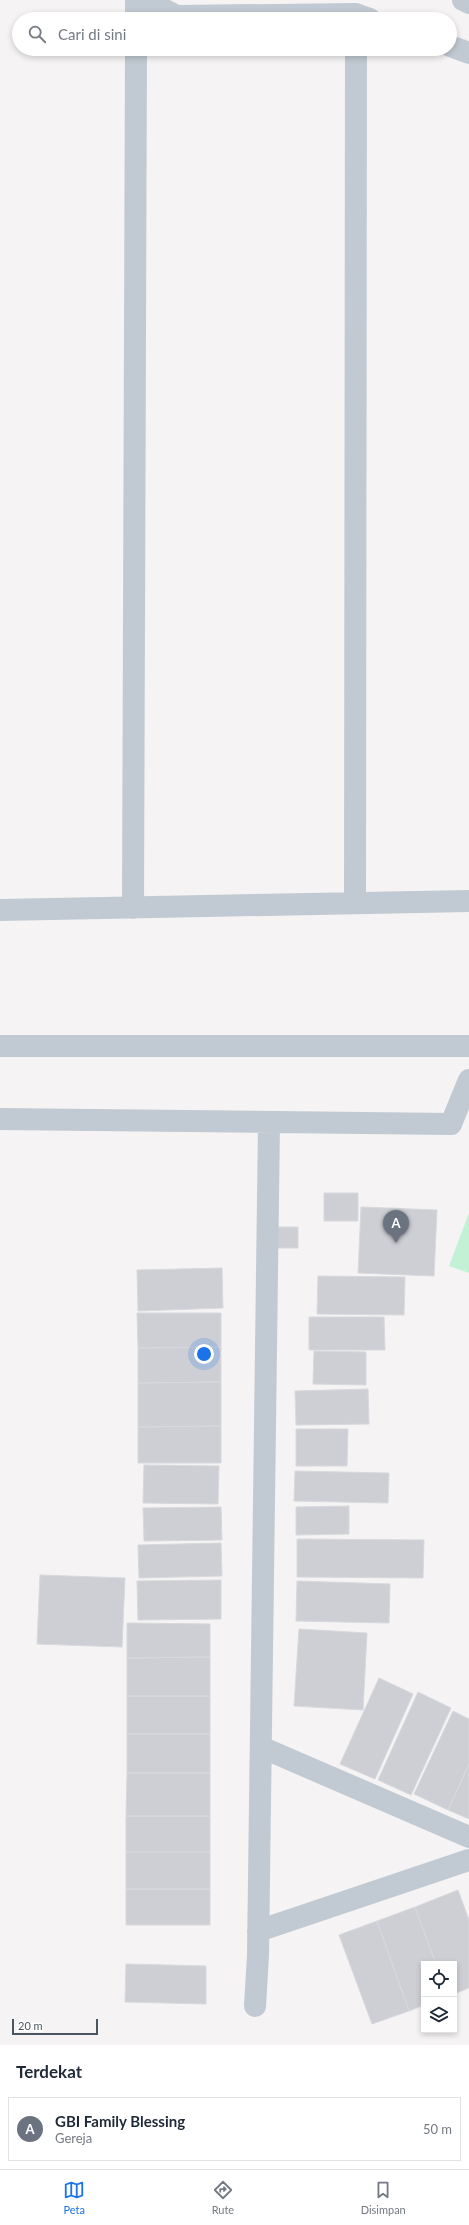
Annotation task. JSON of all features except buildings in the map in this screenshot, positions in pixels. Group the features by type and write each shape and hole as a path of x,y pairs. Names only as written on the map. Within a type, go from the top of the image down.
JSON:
{"street":[{"path":"136,0 136,12"},
{"path":"145,0 169,12"},
{"path":"463,0 469,3"},
{"path":"457,49 469,53"},
{"path":"133,908 136,56"},
{"path":"355,903 356,56"},
{"path":"0,910 469,901"},
{"path":"0,1046 469,1046"},
{"path":"0,1119 452,1124 469,1080"},
{"path":"255,2006 258,1931 261,1747 269,1122"},
{"path":"261,1747 469,1837"},
{"path":"258,1931 469,1860"}],"green space":[{"path":"469,1213 469,1273 449,1266"}],"place":[{"name":"GBI Family Blessing","path":"396,1243"}]}
